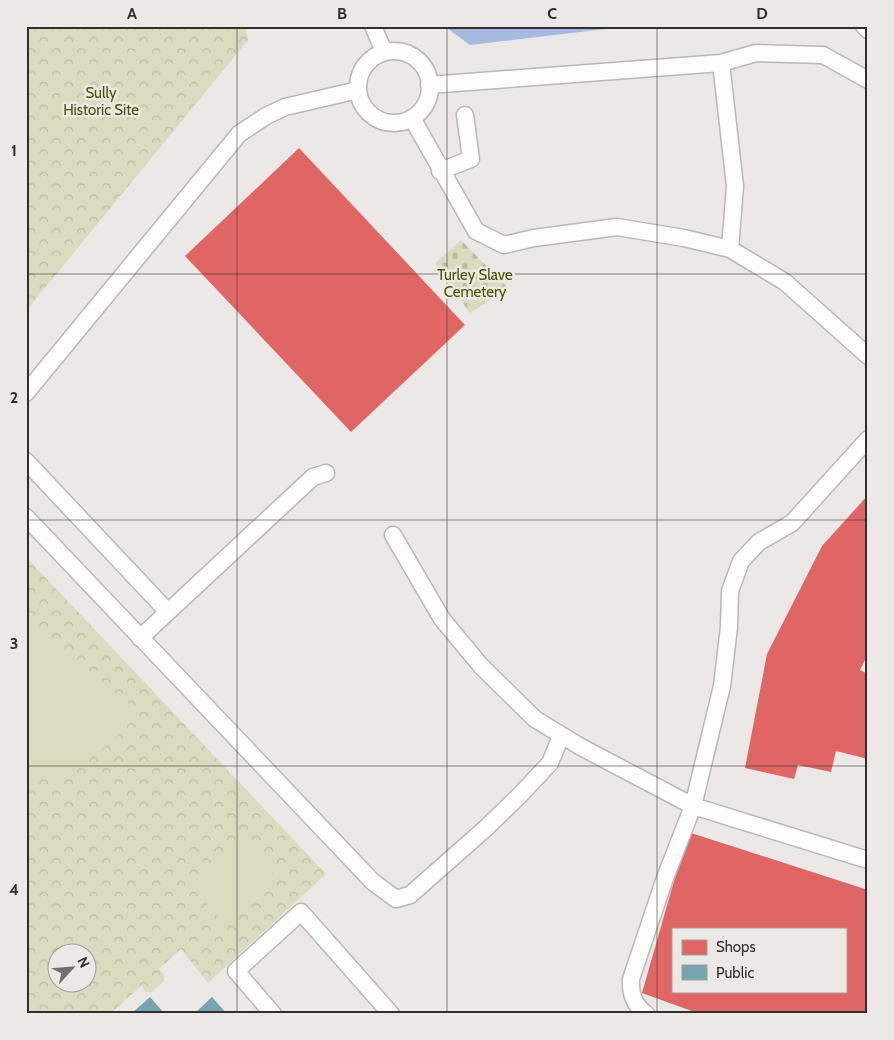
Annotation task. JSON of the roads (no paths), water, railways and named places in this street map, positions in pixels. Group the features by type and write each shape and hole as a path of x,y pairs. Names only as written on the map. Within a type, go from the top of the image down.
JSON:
{"lane":[{"path":"373,26 384,52"},
{"path":"864,26 868,30"},
{"path":"384,52 406,53 415,58 427,75 429,85 425,104 412,118 401,122 377,119 368,112 361,102 358,90 362,71 375,56 384,52"},
{"path":"429,85 721,62 756,53 823,55 868,80"},
{"path":"721,62 735,186 730,250"},
{"path":"26,393 238,134 266,116 286,108 358,90"},
{"path":"440,171 471,159 465,115"},
{"path":"412,118 440,171 476,231 504,245 534,238 617,227 684,238 730,250 785,282 868,356"},
{"path":"646,1014 633,1000 630,989 631,979 654,927 693,806 722,686 729,627 730,591 741,561 759,542 792,523 868,439"},
{"path":"26,461 168,612"},
{"path":"140,638 313,477 326,473"},
{"path":"26,517 373,882 396,899 410,895 486,828 520,795 550,763 561,736"},
{"path":"393,535 442,619 481,666 535,719 561,736 693,806 868,860"},
{"path":"273,1014 236,971 301,912 391,1014"}],"water":[{"path":"444,26 631,26 470,45"}],"park label":[{"name":"Sully Historic Site","path":"101,102"},
{"name":"Turley Slave Cemetery","path":"475,284"}]}
